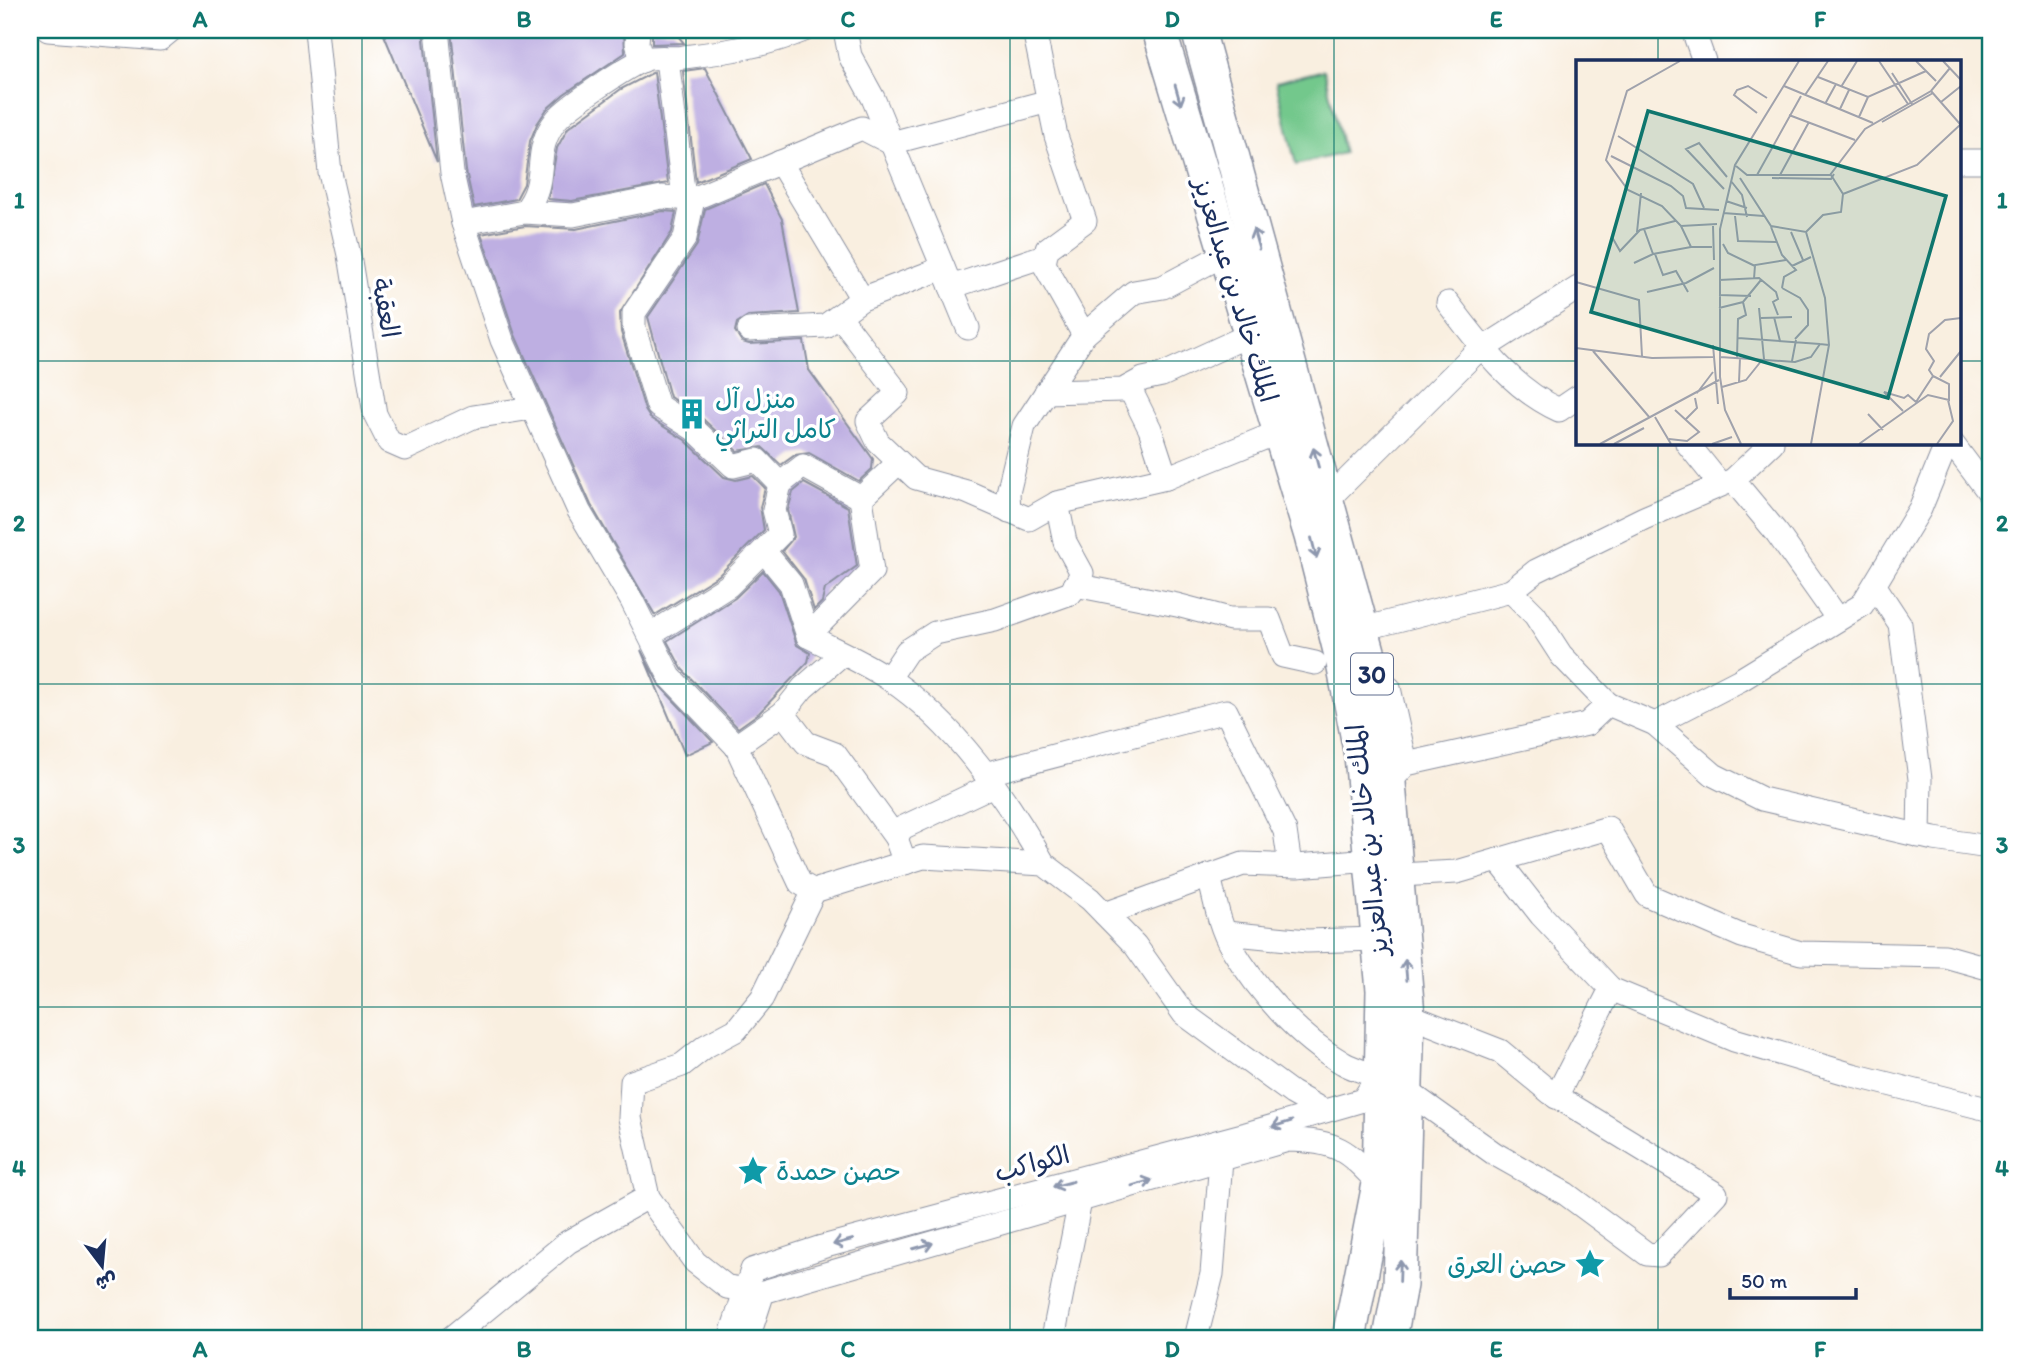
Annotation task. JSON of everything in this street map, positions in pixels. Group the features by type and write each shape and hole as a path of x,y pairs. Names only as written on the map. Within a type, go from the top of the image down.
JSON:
{"highway":[{"name":"الملك خالد بن عبدالعزيز","path":"1159,30 1311,536 1343,663 1385,867 1408,1015 1388,1080 1379,1184 1349,1338"},
{"name":"الملك خالد بن عبدالعزيز","path":"1198,30 1369,655 1398,773 1378,939 1399,1285 1390,1338"}],"street":[{"path":"48,30 160,39 171,30"},
{"name":"العقبة","path":"316,30 330,173 349,255 376,414 389,442 405,449 473,417 532,408"},
{"path":"437,30 452,173 463,223 502,340 579,511 650,635 670,677 736,747 800,883 814,891 923,857 1044,864"},
{"path":"638,30 637,43 642,61"},
{"path":"524,212 537,197 541,178 540,157 545,137 558,118 642,61 773,42 804,30"},
{"path":"845,30 850,56 891,143 968,328"},
{"path":"1034,30 1056,136 1084,221 1047,249 1044,256 1047,271 1084,335"},
{"path":"1693,30 1704,60"},
{"path":"667,59 688,198 685,238 634,313 634,328 659,406 694,429 733,466 757,460 780,484"},
{"path":"463,223 524,212 573,215 662,197 688,198 862,128 891,143 1049,102"},
{"path":"1962,161 1991,161"},
{"path":"780,162 862,299"},
{"path":"1009,511 1008,493 1024,426 1084,335 1134,292 1163,288 1225,254"},
{"path":"749,330 825,326 862,299 1044,256"},
{"path":"1327,500 1439,386 1483,349 1576,289"},
{"path":"1448,303 1483,349 1535,399 1559,410 1576,398"},
{"path":"840,317 898,393 868,421 878,442 916,478 967,492 1029,519 1057,503 1166,478 1279,432"},
{"path":"1046,392 1123,390 1249,335"},
{"path":"1129,387 1150,429 1166,478"},
{"path":"1688,444 1777,533 1838,619"},
{"path":"1374,626 1511,591 1536,571 1726,482 1771,444"},
{"path":"1655,724 1740,680 1862,605 1920,509 1950,444"},
{"path":"1951,444 1991,495"},
{"path":"861,498 898,463"},
{"path":"650,635 728,586 780,534 774,510 780,484 803,466 861,498"},
{"path":"808,636 872,571 861,498"},
{"path":"889,678 907,651 935,633 1041,606 1071,593 1083,573 1065,542 1057,503"},
{"path":"764,551 791,584 808,636 889,678 921,704 989,779 1021,823 1044,864 1105,914 1136,945 1184,1014 1292,1093 1324,1111"},
{"path":"1341,551 1366,596 1374,626 1398,773 1587,724 1608,704"},
{"path":"1075,585 1177,605 1230,619 1269,619 1283,656 1315,663"},
{"path":"1875,586 1900,624 1920,779 1919,836"},
{"path":"1511,591 1535,615 1561,655 1608,704 1655,724 1714,775 1762,799 1919,836 1982,846 1991,842"},
{"path":"736,747 783,713 803,688 842,654"},
{"path":"896,838 902,828 989,779 1226,711 1285,831 1290,865"},
{"path":"783,713 806,743 835,754 896,838 905,863"},
{"path":"1105,914 1243,864 1385,867 1457,872 1608,828 1647,895 1742,936 1801,953 1945,957 1991,969"},
{"path":"1498,860 1541,915 1611,989 1734,1040 1853,1075 1991,1110"},
{"path":"1209,876 1217,910 1231,947 1256,980 1303,1032 1343,1063 1388,1080 1496,1154 1566,1194 1647,1254 1659,1255 1716,1194 1556,1097 1500,1051 1408,1015"},
{"path":"753,1291 727,1287 695,1262 648,1197 630,1118 632,1082 682,1065 706,1046 736,1030 762,998 814,891"},
{"path":"1226,933 1307,941 1378,939"},
{"path":"1556,1097 1611,989"},
{"name":"الكواكب","path":"748,1338 753,1291 752,1270 822,1247 1363,1100 1388,1080"},
{"name":"الكواكب","path":"730,1338 753,1291 1080,1201 1288,1140 1322,1141 1351,1154 1379,1184"},
{"path":"1196,1338 1212,1274 1221,1160"},
{"path":"451,1338 568,1242 648,1197"},
{"path":"1053,1338 1080,1201"}],"green space":[{"path":"1324,70 1344,153 1296,165 1276,82"}],"building":[{"path":"382,30 423,30 437,162"},
{"path":"451,30 624,30 625,53 564,94 547,109 537,124 530,141 524,184 516,199 474,207 466,171"},
{"path":"652,30 673,30 684,43 652,44"},
{"path":"705,68 752,159 696,182 683,71"},
{"path":"654,72 668,183 572,201 548,199 557,148 568,128 621,89"},
{"path":"764,184 782,219 799,313 748,316 737,323 735,331 742,342 749,344 804,341 809,370 873,459 872,469 859,481 809,453 795,455 781,465 762,447 737,451 703,419 670,397 648,317 697,245 705,209"},
{"path":"663,211 676,212 672,232 620,313 621,332 645,410 650,418 685,440 724,477 736,480 753,476 765,488 760,507 764,530 719,575 655,615 591,505 515,335 481,234 525,226 576,229"},
{"path":"804,483 848,507 857,566 825,589 822,602 814,610 804,579 782,551 794,537 788,510 793,492"},
{"path":"763,571 779,591 797,645 810,653 808,662 759,713 738,728 682,669 667,641 735,598"},
{"path":"641,650 660,686 713,742 685,755"}],"place":[{"name":"منزل آل كامل التراثي","path":"692,414"},
{"name":"حصن حمدة","path":"753,1171"},
{"name":"حصن العرق","path":"1590,1264"}]}
